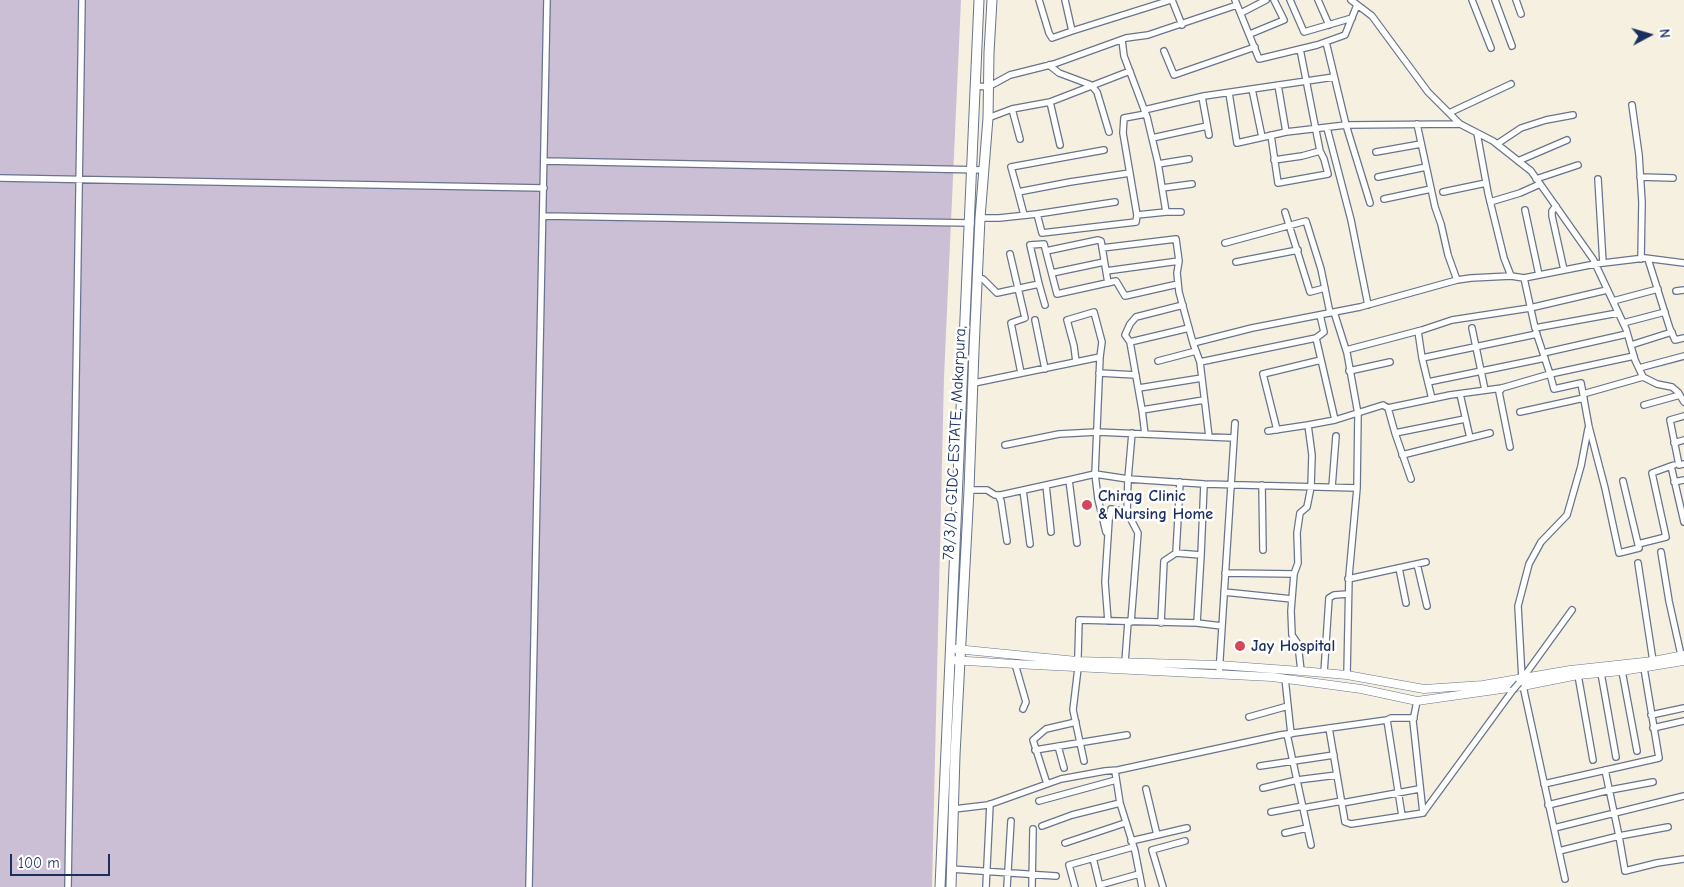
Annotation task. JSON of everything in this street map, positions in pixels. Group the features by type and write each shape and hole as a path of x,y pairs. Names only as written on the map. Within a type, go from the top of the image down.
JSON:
{"main road":[{"name":"78/3/D, GIDC ESTATE, Makarpura,","path":"940,887 980,0"},
{"name":"78/3/D, GIDC ESTATE, Makarpura,","path":"951,887 980,220 988,118 992,0"}],"street":[{"path":"68,887 82,0"},
{"path":"529,887 547,0"},
{"path":"1039,0 1052,38 1172,0 1182,25"},
{"path":"1065,0 1072,31"},
{"path":"1241,12 1266,0"},
{"path":"1250,34 1284,20 1274,0"},
{"path":"1290,0 1304,32 1352,18"},
{"path":"1318,0 1329,25"},
{"path":"1472,0 1491,48"},
{"path":"1495,0 1512,46"},
{"path":"1516,0 1521,14"},
{"path":"977,86 988,87 1010,75 1049,65 1122,40 1182,25 1236,3 1259,59 1326,42 1345,35 1352,18 1355,2 1372,16 1428,92 1460,124 1497,144 1531,171 1596,264 1623,324 1643,377 1657,384 1672,387 1681,393 1684,402"},
{"path":"1122,40 1124,56 1145,112 1152,138 1166,212"},
{"path":"1326,42 1346,125 1370,203"},
{"path":"1164,51 1174,75 1255,47"},
{"path":"1271,135 1278,183 1328,174 1315,129 1300,49"},
{"path":"1049,65 1059,73 1091,85 1097,92 1109,132"},
{"path":"988,118 1012,109 1050,102 1130,71"},
{"path":"1037,214 1042,233 1136,222 1123,133 1124,118 1202,97 1334,77"},
{"path":"1449,113 1511,84"},
{"path":"1278,85 1286,132"},
{"path":"1252,90 1262,137"},
{"path":"1229,93 1237,143 1286,132 1346,125 1460,124"},
{"path":"1202,97 1209,135"},
{"path":"1050,102 1060,145"},
{"path":"1632,105 1642,202 1641,259"},
{"path":"1012,109 1020,139"},
{"path":"1497,144 1522,128 1546,120 1573,115"},
{"path":"1417,124 1431,189 1448,255 1457,280"},
{"path":"1152,138 1207,126"},
{"path":"1327,128 1351,220 1368,305"},
{"path":"1476,133 1490,202 1504,258 1511,276"},
{"path":"1518,161 1567,140"},
{"path":"1376,152 1421,144"},
{"path":"1024,215 1011,167 1104,150"},
{"path":"1274,160 1320,151"},
{"path":"1158,164 1189,159"},
{"path":"544,161 984,170"},
{"path":"1490,202 1520,193 1538,182 1578,165"},
{"path":"1378,177 1426,167"},
{"path":"1018,192 1130,173"},
{"path":"1640,177 1673,178"},
{"path":"0,178 544,188"},
{"path":"1598,180 1603,264"},
{"path":"1443,192 1486,183"},
{"path":"1162,188 1192,184"},
{"path":"1384,199 1431,189"},
{"path":"543,216 970,222 1115,202"},
{"path":"1556,206 1552,211 1552,216 1564,270"},
{"path":"1525,210 1539,275"},
{"path":"1136,215 1181,212"},
{"path":"1285,212 1310,292 1325,288"},
{"path":"1225,243 1306,221 1332,313 1346,350 1358,414 1357,488 1348,579 1347,676"},
{"path":"1102,248 1176,239 1179,261 1178,284 1193,343 1200,362 1209,437"},
{"path":"1046,250 1098,240 1102,241 1108,282"},
{"path":"1045,305 1030,245 1044,244 1057,294 1116,281 1125,296 1178,284"},
{"path":"1236,262 1298,250"},
{"path":"1010,254 1025,318 1011,323 1021,373"},
{"path":"1193,343 1252,328 1368,305 1430,286 1457,280 1511,276 1524,278 1596,264 1641,259 1684,263"},
{"path":"1648,259 1675,340 1684,338"},
{"path":"1106,272 1179,261"},
{"path":"1052,273 1104,262"},
{"path":"978,277 983,279 998,293 1039,284"},
{"path":"1524,278 1535,328 1554,389 1581,383 1589,427 1619,553 1639,548 1624,481"},
{"path":"1613,301 1658,289"},
{"path":"1346,350 1452,320 1530,308 1608,290"},
{"path":"1676,291 1684,290"},
{"path":"1145,434 1130,342 1126,335 1130,324 1136,317 1183,305"},
{"path":"1076,362 1074,346 1066,320 1094,312 1102,342 1099,373 1096,474 1098,499 1107,538"},
{"path":"1623,324 1665,312"},
{"path":"1535,328 1618,313"},
{"path":"1200,362 1316,338 1324,332 1320,315"},
{"path":"1035,320 1045,369"},
{"path":"1130,342 1189,328"},
{"path":"1472,328 1485,390"},
{"path":"1418,331 1432,400"},
{"path":"1631,345 1672,332"},
{"path":"1422,358 1537,334"},
{"path":"1428,382 1627,334"},
{"path":"1316,338 1335,420"},
{"path":"1158,361 1196,351"},
{"path":"1268,431 1335,420 1383,405 1388,408 1502,388 1550,374 1634,356"},
{"path":"1639,368 1684,356"},
{"path":"974,383 1100,358"},
{"path":"1277,430 1263,374 1320,360"},
{"path":"1349,371 1390,362"},
{"path":"1099,373 1136,375"},
{"path":"1520,412 1584,396 1643,377"},
{"path":"1138,388 1202,378"},
{"path":"1502,388 1499,392 1510,447"},
{"path":"1644,405 1681,393"},
{"path":"1460,394 1470,438"},
{"path":"1142,410 1204,400"},
{"path":"1388,408 1411,479"},
{"path":"1638,544 1666,537 1652,473 1681,464 1670,420 1684,416"},
{"path":"1395,433 1466,419"},
{"path":"1219,670 1235,423"},
{"path":"1301,671 1298,644 1292,635 1292,599 1294,574 1298,563 1297,532 1300,513 1307,507 1311,487 1312,455 1308,425"},
{"path":"1565,879 1521,682 1518,606 1529,564 1541,542 1567,515 1581,466 1589,427"},
{"path":"1006,445 1059,434 1097,432 1234,438"},
{"path":"1125,662 1138,533 1127,512 1132,433"},
{"path":"1402,454 1490,434"},
{"path":"1332,487 1336,436"},
{"path":"1674,442 1684,440"},
{"path":"1671,466 1674,482 1682,504 1684,522"},
{"path":"969,490 987,490 998,495 1096,474 1128,479 1204,484 1357,488"},
{"path":"1069,480 1077,543"},
{"path":"1674,482 1684,480"},
{"path":"1176,553 1180,482"},
{"path":"1197,623 1204,484"},
{"path":"1046,485 1052,532"},
{"path":"1262,485 1263,550"},
{"path":"1023,490 1030,544"},
{"path":"998,495 1002,501 1007,541"},
{"path":"1108,621 1105,582 1107,538 1111,509 1127,512"},
{"path":"1661,552 1669,601 1683,657"},
{"path":"1161,623 1164,562 1176,553 1201,555"},
{"path":"1348,579 1426,562"},
{"path":"1638,563 1652,660"},
{"path":"1417,564 1427,606"},
{"path":"1399,568 1406,603"},
{"path":"1226,573 1294,574"},
{"path":"1224,592 1292,599"},
{"path":"1324,673 1329,598 1334,595 1348,594"},
{"path":"1329,728 1342,802 1348,824 1422,813 1513,690 1521,682 1572,610"},
{"path":"1084,761 1073,710 1079,620 1197,623 1222,626"},
{"path":"951,649 1076,665 1125,662 1219,670 1362,689 1417,701 1521,682 1570,670 1683,657"},
{"path":"951,660 1015,664 1301,671 1347,676 1424,689 1622,672 1683,657"},
{"path":"1015,664 1026,702 1023,709"},
{"path":"1544,784 1659,758 1644,668"},
{"path":"1622,672 1637,750"},
{"path":"1601,673 1616,758"},
{"path":"1578,675 1593,760"},
{"path":"1285,678 1293,760 1311,845"},
{"path":"1417,701 1413,721 1422,813"},
{"path":"1249,716 1288,706"},
{"path":"1651,714 1684,708"},
{"path":"954,808 990,804 1069,778 1105,770 1115,770 1246,741 1391,718 1414,718"},
{"path":"1387,720 1402,816"},
{"path":"1047,784 1033,740 1043,730 1076,722"},
{"path":"1653,728 1684,722"},
{"path":"1035,750 1127,735"},
{"path":"1058,746 1064,768"},
{"path":"1260,766 1334,755"},
{"path":"1115,770 1120,803 1142,887"},
{"path":"1605,770 1625,871 1684,859"},
{"path":"1263,788 1297,780 1337,775"},
{"path":"1039,801 1116,780"},
{"path":"1548,805 1653,782"},
{"path":"1146,789 1156,835"},
{"path":"1271,812 1419,789"},
{"path":"1554,828 1684,796"},
{"path":"1042,826 1072,815 1120,803"},
{"path":"986,887 990,804"},
{"path":"1007,887 1011,820"},
{"path":"1065,843 1125,823"},
{"path":"1559,851 1619,836 1668,827"},
{"path":"1075,887 1069,865 1156,835 1187,828"},
{"path":"1285,833 1307,828"},
{"path":"1032,887 1033,829"},
{"path":"1163,887 1152,850 1185,841"},
{"path":"1093,858 1100,886 1139,874"},
{"path":"951,869 1056,876"}],"shaded area":[{"path":"0,0 961,0 944,377 932,887 0,887"}],"place":[{"name":"Chirag Clinic & Nursing Home","path":"1087,505"},
{"name":"Jay Hospital","path":"1240,646"}]}
